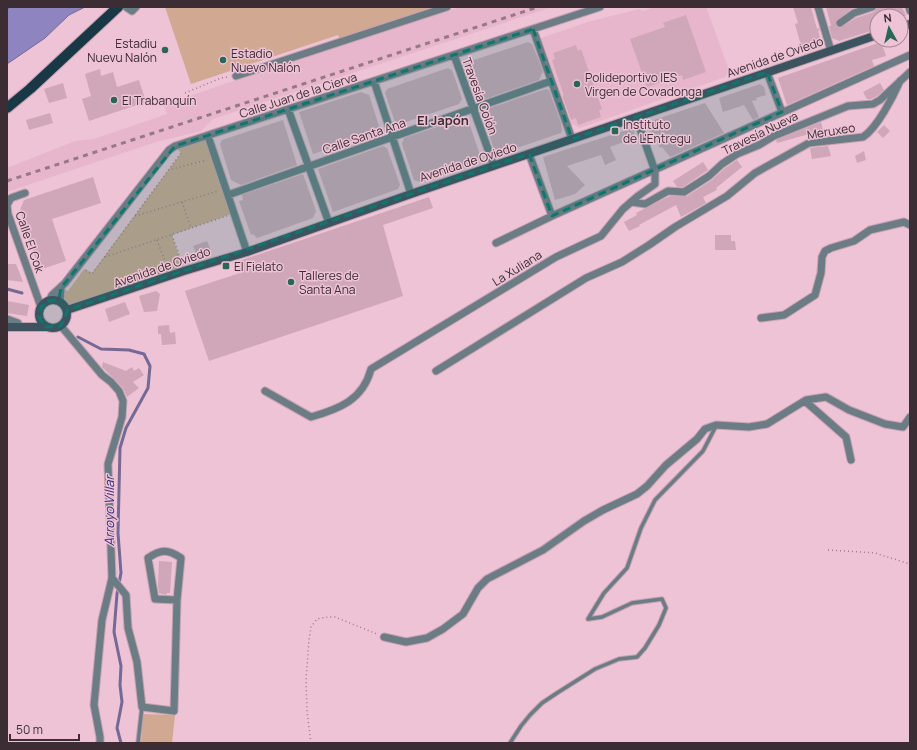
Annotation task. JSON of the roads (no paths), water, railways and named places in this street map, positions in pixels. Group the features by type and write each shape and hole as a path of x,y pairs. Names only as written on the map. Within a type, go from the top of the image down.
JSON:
{"main road":[{"path":"7,108 30,89 118,7"}],"street":[{"path":"126,7 132,11 136,7"},
{"path":"236,76 447,7"},
{"name":"Calle Juan de la Cierva","path":"49,300 52,295 61,288 169,150 175,146 600,7"},
{"path":"818,7 829,32 831,51"},
{"path":"840,24 854,13 872,7"},
{"path":"909,7 910,11"},
{"path":"533,29 572,139"},
{"name":"Avenida de Oviedo","path":"67,310 184,271 247,252 411,194 869,38"},
{"name":"Travesía Colón","path":"454,55 494,166"},
{"path":"496,243 552,216 655,171 910,55"},
{"path":"767,72 782,112"},
{"path":"900,82 910,72"},
{"path":"374,81 411,194"},
{"name":"Calle Santa Ana","path":"227,192 309,167 552,81"},
{"name":"Meruxeo","path":"436,371 586,278 622,262 727,196 755,173 809,143 863,136 870,133 900,82"},
{"name":"Travesía Nueva","path":"632,202 645,204 668,191 684,192 709,176 722,164 737,154 759,145 774,136 848,106 873,104 880,100 900,82"},
{"path":"288,109 329,223"},
{"path":"636,117 655,171"},
{"path":"208,136 247,252"},
{"path":"529,154 552,216"},
{"name":"La Xuliana","path":"265,391 311,418 336,410 358,395 369,376 371,369 556,257 601,236 623,210 655,184 655,171"},
{"name":"Calle El Cok","path":"25,194 11,198 7,205 8,214 41,307"},
{"path":"761,318 784,315 815,295 822,273 822,257 825,251 854,241 870,230 904,222 910,225"},
{"path":"60,302 61,288"},
{"path":"7,326 46,326 54,328 61,326 66,319 67,310 60,302 49,300 41,307 39,318 46,326"},
{"path":"7,326 39,318"},
{"path":"7,319 18,324"},
{"path":"61,326 102,376 111,382 119,391 123,401 122,417 108,464 113,579 102,620 94,705 100,743"},
{"path":"384,637 406,642 427,638 444,630 464,614 478,588 487,579 543,550 584,521 603,510 637,494 648,486 666,465 697,440 705,429 716,425 749,427 767,424 805,401 826,397 849,410 885,424 903,427 910,417"},
{"path":"805,401 846,437 851,460"},
{"path":"113,579 126,595 128,628 137,662 142,707 174,710 177,600 181,558 171,551 158,551 148,558 155,599 177,600"}],"lane":[{"path":"510,743 521,726 542,703 595,669 619,659 637,657 646,648 659,625 666,608 662,599 632,603 602,617 588,619 604,593 627,568 641,528 654,500 703,451 716,425"},
{"path":"138,743 142,707"}],"waterway":[{"name":"Arroyo Villar","path":"7,289 22,293"},
{"name":"Arroyo Villar","path":"78,337 101,349 129,350 144,354 150,366 148,388 126,428 120,448 118,533 121,573 117,594 114,632 121,666 120,685 122,702 117,728 121,743"}],"tunnel":[{"path":"832,30 840,23"}],"railway":[{"path":"7,181 538,7"}],"place":[{"name":"Estadiu Nuevu Nalón","path":"165,50"},
{"name":"Estadio Nuevo Nalón","path":"223,60"},
{"name":"Polideportivo IES Virgen de Covadonga","path":"577,84"},
{"name":"El Trabanquín","path":"114,100"},
{"name":"Instituto de L'Entregu","path":"615,131"},
{"name":"El Fielato","path":"226,266"},
{"name":"Talleres de Santa Ana","path":"291,282"}],"district":[{"name":"El Japón","path":"443,120"}]}
